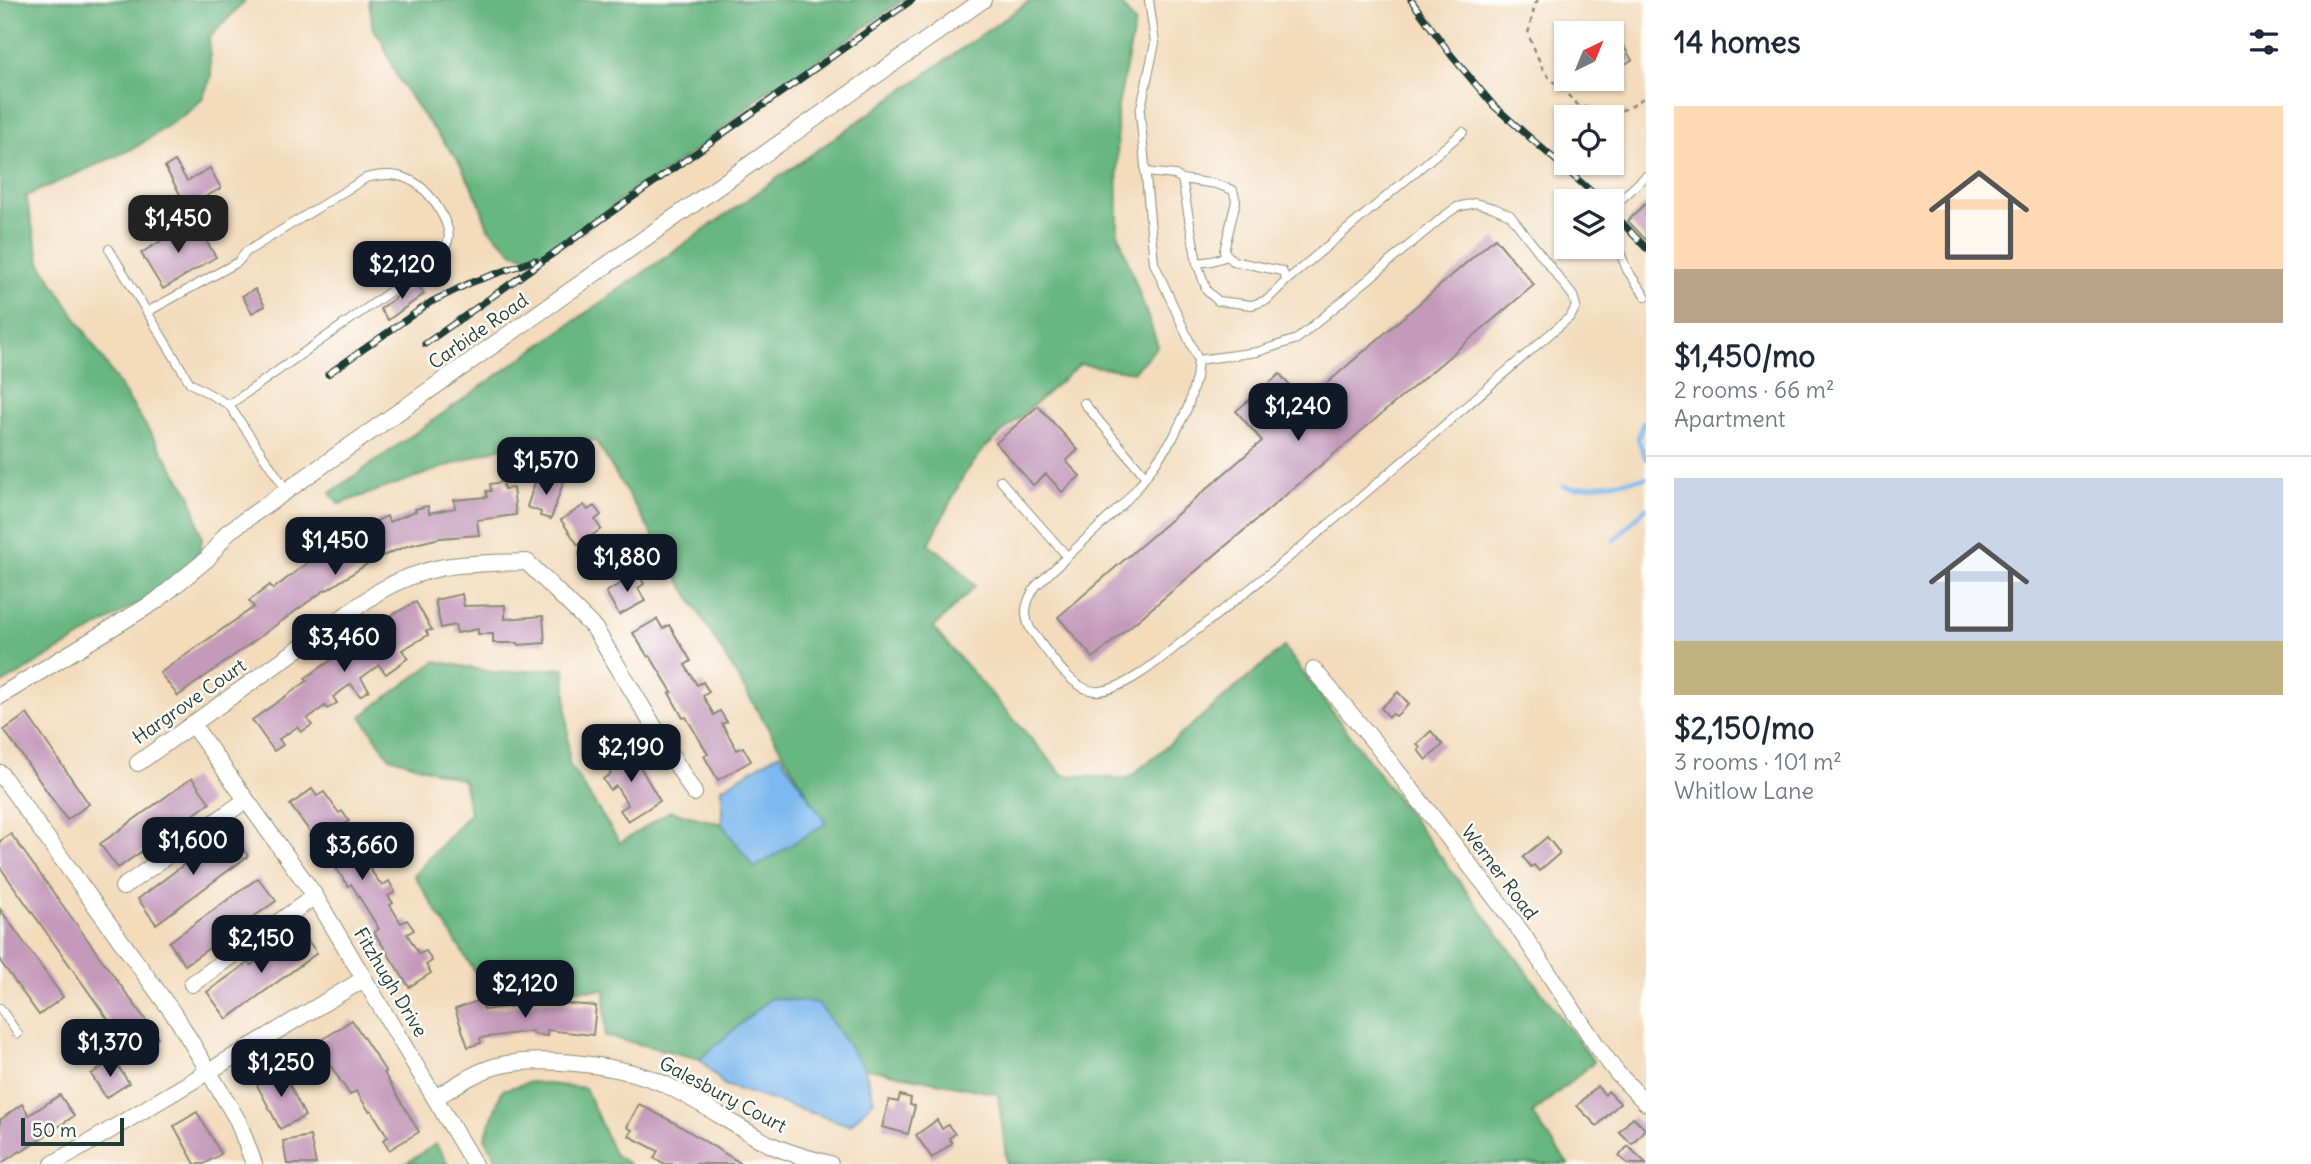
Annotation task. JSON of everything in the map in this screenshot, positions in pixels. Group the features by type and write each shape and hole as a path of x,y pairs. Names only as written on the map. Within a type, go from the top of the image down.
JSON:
{"street":[{"name":"Carbide Road","path":"0,696 156,601 207,559 228,532 984,0"},
{"name":"Hargrove Court","path":"138,763 378,592 403,578 429,569 458,564 527,562 596,629 694,793"},
{"name":"Werner Road","path":"1314,670 1375,743 1517,926 1595,1043 1617,1073 1646,1103"},
{"name":"Fitzhugh Drive","path":"192,724 315,896 474,1164"},
{"path":"1,775 178,1020 238,1121 252,1152 254,1164"},
{"path":"123,887 246,800"},
{"path":"192,984 315,896"},
{"path":"53,1164 364,979"},
{"name":"Galesbury Court","path":"435,1098 471,1076 496,1067 531,1063 614,1068 665,1084 770,1144 830,1164"}],"lane":[{"path":"1149,0 1155,43 1140,112 1154,263 1198,360 1188,407 1173,438 1146,477 1123,504 1030,594 1027,622 1073,682 1085,690 1100,691 1136,677 1257,584 1571,316 1576,306 1573,296 1510,215 1475,203 1457,207 1450,212 1297,339 1257,352 1198,360"},
{"path":"1182,179 1197,263 1207,291 1218,301 1252,305 1267,300 1287,280 1463,132"},
{"path":"1145,172 1175,175 1182,179 1216,184 1233,190 1236,201 1224,251 1233,261 1282,271 1287,280"},
{"path":"147,312 238,262 246,252 358,183 379,175 394,176 419,183 430,194 448,226 449,242 444,251 229,405"},
{"path":"1624,196 1646,176"},
{"path":"109,249 190,383 229,405 287,491"},
{"path":"1197,263 1228,256"},
{"path":"1623,259 1646,297"},
{"path":"1084,403 1146,477"},
{"path":"1000,480 1067,556"},
{"path":"0,1008 18,1034"}],"path":[{"path":"1538,0 1528,34 1544,72 1577,104 1604,115 1629,108 1646,96"}],"green space":[{"path":"0,0 246,0 209,38 211,77 202,99 191,110 136,147 26,196 40,262 191,496 202,539 200,552 181,573 152,595 0,685"},
{"path":"369,0 903,0 788,81 775,84 702,146 621,199 582,232 563,244 528,257 514,253 488,228 478,199 458,160 421,113 396,75 381,39 373,29"},
{"path":"1031,0 1118,0 1135,23 1117,111 1118,233 1158,346 1133,372 1080,364 985,448 964,475 929,544 952,561 975,586 933,628 1063,775 1128,779 1284,647 1594,1062 1532,1114 1568,1164 1007,1164 998,1094 864,1068 818,1003 771,998 700,1059 605,1036 605,990 485,988 414,875 470,813 463,780 389,757 361,716 436,661 496,673 565,668 569,764 620,843 670,811 722,824 754,868 825,823 596,441 536,435 339,504 330,493"},
{"path":"531,1082 585,1088 614,1154 629,1164 499,1164 485,1138 502,1090"},
{"path":"436,1144 448,1164 405,1164"}],"water":[{"path":"779,753 826,823 754,868 722,824 722,788"},
{"path":"771,998 818,1003 864,1068 874,1100 850,1125 724,1085 700,1059"}],"building":[{"path":"1624,47 1632,60 1624,65"},
{"path":"175,161 187,181 210,168 221,188 187,207 165,167"},
{"path":"1646,203 1646,240 1628,221"},
{"path":"194,221 216,257 163,289 141,253"},
{"path":"1495,238 1534,285 1093,658 1058,617 1262,441 1236,411 1280,374 1304,403"},
{"path":"416,283 424,294 388,320 380,309"},
{"path":"255,289 265,306 252,313 242,296"},
{"path":"1038,406 1078,450 1066,461 1080,476 1062,492 1046,474 1033,485 996,443"},
{"path":"551,477 564,480 551,519 540,516 541,512 527,507 536,479 550,483"},
{"path":"503,482 504,489 513,488 516,515 477,520 479,535 440,538 407,546 375,559 326,589 178,696 160,673 254,607 249,601 270,585 273,589 307,563 305,560 315,554 319,559 354,532 356,534 378,526 376,521 387,516 389,522 416,511 415,509 428,506 429,513 455,508 454,500 487,497 486,491 491,491 490,484"},
{"path":"584,505 588,510 594,506 601,515 595,520 601,529 578,545 561,520"},
{"path":"605,548 605,554 613,553 616,574 583,578 579,552"},
{"path":"638,573 644,584 638,588 645,601 619,615 606,592"},
{"path":"462,594 464,606 505,605 505,619 543,616 545,643 493,643 493,634 478,634 478,629 457,633 455,625 441,628 435,600"},
{"path":"416,602 432,630 426,631 428,635 402,650 408,658 386,674 379,665 361,678 369,690 360,696 351,684 333,697 337,703 327,709 325,706 307,719 312,725 301,732 297,727 279,739 283,745 274,751 252,720 393,614"},
{"path":"657,619 663,629 669,625 691,661 685,665 697,685 703,682 709,692 703,696 714,715 720,711 727,722 722,724 737,750 743,747 751,761 718,780 704,756 708,754 686,717 683,718 669,693 672,692 650,656 648,657 633,633"},
{"path":"1398,692 1409,704 1396,716 1393,714 1389,717 1381,708"},
{"path":"27,714 89,804 67,820 4,730"},
{"path":"1431,731 1443,745 1426,760 1417,744"},
{"path":"629,748 660,801 628,821 620,810 628,805 616,786 610,790 603,779 611,774 605,763"},
{"path":"192,778 210,803 118,868 100,844"},
{"path":"312,789 317,796 324,792 339,813 342,811 349,821 343,826 361,851 365,848 372,858 365,862 382,886 389,881 395,892 388,896 393,903 390,905 401,923 407,920 414,930 407,934 419,954 426,951 432,961 426,965 431,973 409,987 374,932 379,929 351,884 348,886 320,844 317,846 309,835 311,833 290,805"},
{"path":"230,830 248,856 156,924 138,899"},
{"path":"11,834 158,1037 134,1056 0,867 0,841"},
{"path":"1547,837 1560,853 1539,871 1534,865 1531,867 1523,857"},
{"path":"258,878 276,901 185,965 169,942"},
{"path":"0,909 63,997 39,1015 0,961"},
{"path":"300,930 317,953 227,1019 207,992"},
{"path":"480,1000 484,1010 535,1001 596,1006 593,1035 547,1030 547,1036 532,1034 533,1031 480,1038 481,1043 468,1047 455,1009"},
{"path":"352,1020 386,1072 384,1073 419,1132 389,1150 383,1140 388,1137 371,1110 369,1111 356,1091 350,1095 316,1044"},
{"path":"114,1060 129,1083 106,1098 91,1074"},
{"path":"282,1069 305,1116 280,1129 256,1083"},
{"path":"1597,1086 1605,1095 1608,1091 1620,1103 1597,1126 1577,1106"},
{"path":"60,1095 74,1116 0,1164 0,1120 22,1104 29,1115"},
{"path":"900,1095 911,1098 910,1105 915,1106 908,1134 882,1127 889,1100 898,1102"},
{"path":"639,1104 742,1164 665,1164 654,1158 658,1151 629,1136 632,1130 627,1127"},
{"path":"197,1112 221,1154 204,1164 195,1164 174,1126"},
{"path":"1633,1117 1645,1129 1632,1144 1619,1132"},
{"path":"937,1120 942,1129 948,1125 955,1134 949,1138 952,1143 932,1158 916,1135"},
{"path":"310,1136 316,1164 287,1164 283,1141"},
{"path":"1628,1146 1646,1164 1628,1164 1619,1156"}],"waterway":[{"path":"1643,422 1638,439 1646,459"},
{"path":"1563,486 1575,488 1646,478"},
{"path":"1614,540 1646,508"}],"railway":[{"path":"425,344 912,0"},
{"path":"1411,0 1451,55 1494,106 1588,189"},
{"path":"1624,225 1646,248"},
{"path":"328,374 431,302 470,283 535,260"}]}
